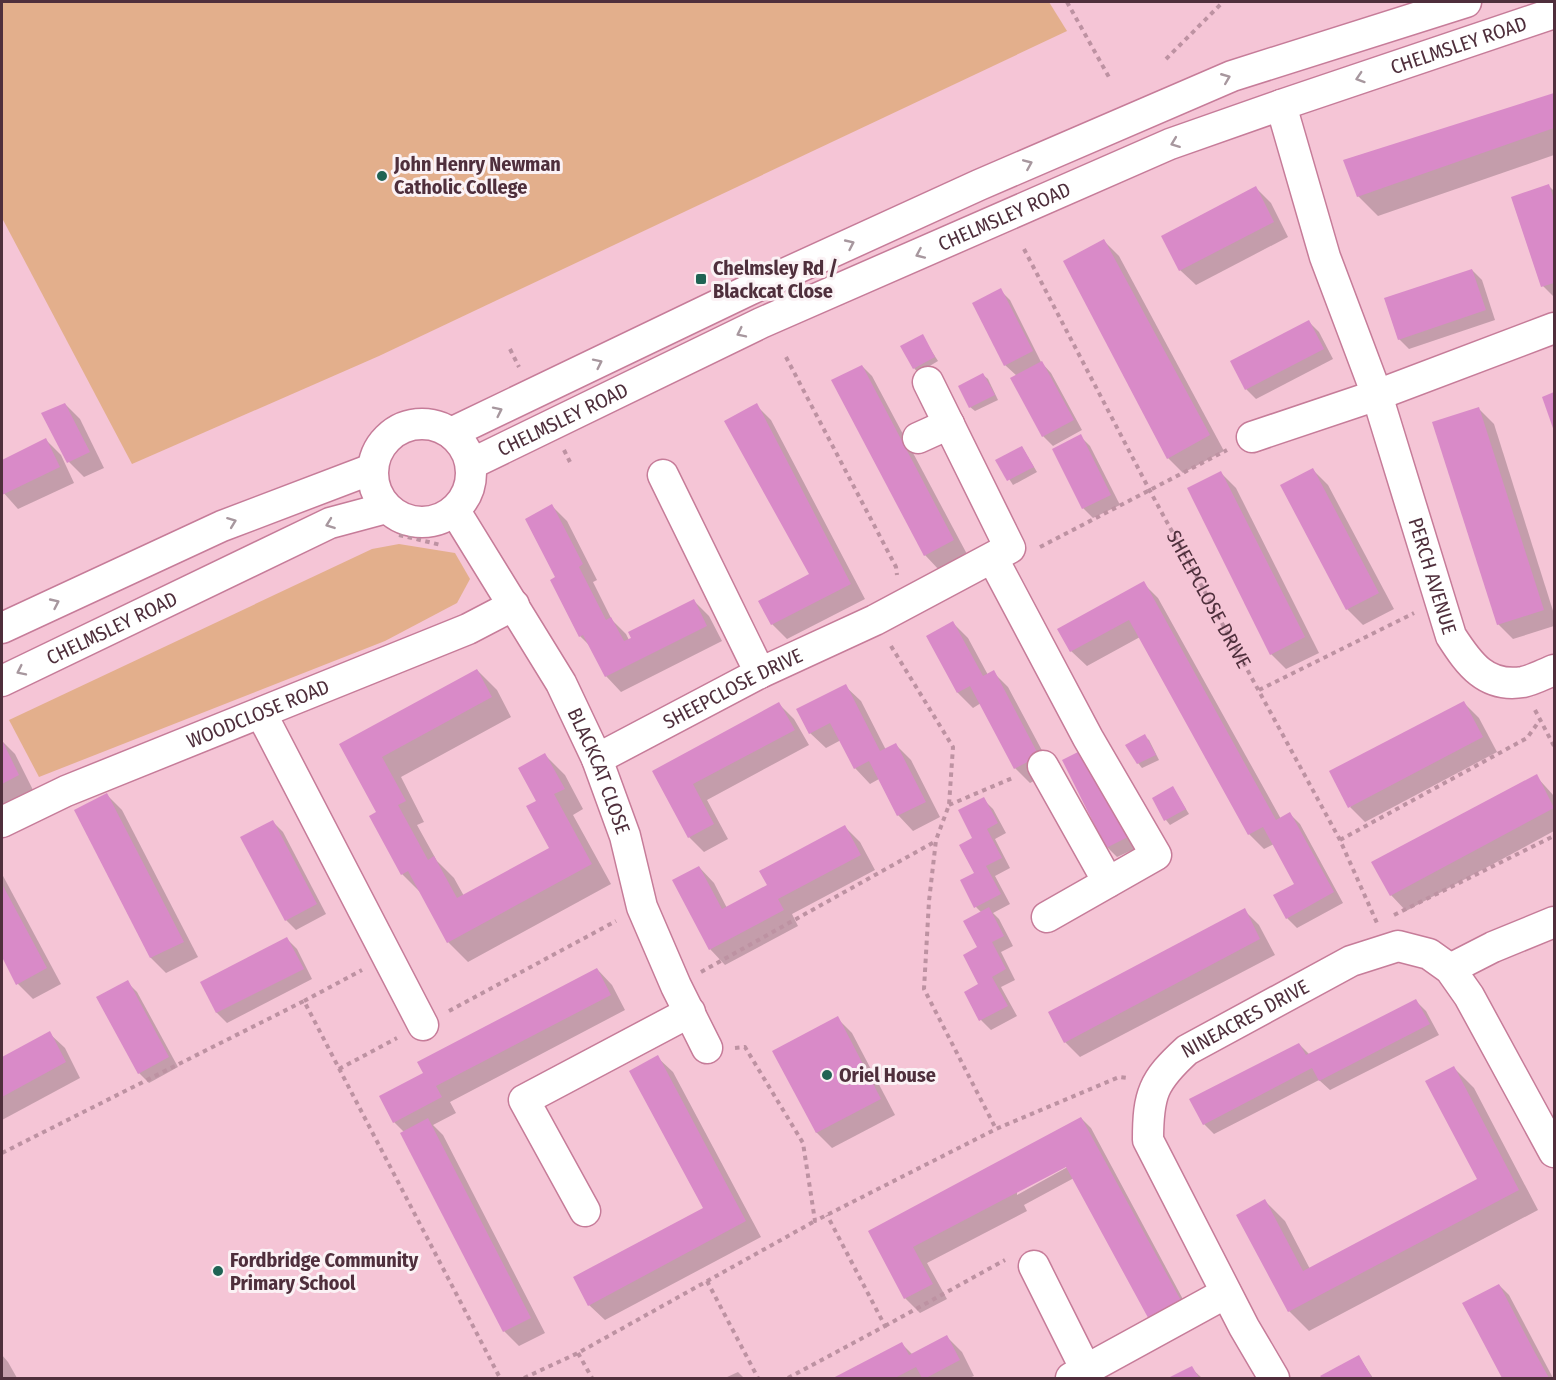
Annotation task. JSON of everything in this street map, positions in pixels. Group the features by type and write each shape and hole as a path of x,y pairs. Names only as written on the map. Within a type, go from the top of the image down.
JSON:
{"street":[{"name":"CHELMSLEY ROAD","path":"1466,2 1232,76 969,190 770,281 451,433 458,439 471,464 761,323 1170,144 1554,13"},
{"name":"PERCH AVENUE","path":"1281,105 1325,257 1377,395 1451,636 1464,656 1481,674 1497,682 1523,682 1554,670"},
{"path":"1252,437 1377,395 1554,328"},
{"path":"928,382 950,424 1002,554 1088,738 1156,855 1047,917"},
{"path":"451,433 442,428 420,424 401,428 381,445 372,469 375,490 390,521 404,520 423,524 463,523 464,501 470,487 471,464"},
{"path":"918,438 950,424"},
{"path":"2,628 222,526 372,469"},
{"path":"663,475 760,673"},
{"name":"CHELMSLEY ROAD","path":"2,681 330,523 390,521"},
{"name":"BLACKCAT CLOSE","path":"463,523 561,683 597,759 625,836 642,907 676,986 707,1048"},
{"name":"SHEEPCLOSE DRIVE","path":"597,759 760,673 875,620 1002,554"},
{"name":"WOODCLOSE ROAD","path":"2,822 66,791 468,629 513,605"},
{"path":"261,713 423,1025"},
{"path":"1043,766 1108,882"},
{"path":"1450,969 1494,947 1554,922"},
{"path":"1398,946 1429,954 1450,969 1469,996 1554,1152"},
{"name":"NINEACRES DRIVE","path":"1274,1378 1226,1293 1148,1140 1148,1107 1157,1081 1169,1066 1187,1050 1351,961 1398,946"},
{"path":"585,1211 524,1100 690,1012"},
{"path":"1023,1261 1079,1374 1226,1293"}],"path":[{"path":"1066,2 1110,79"},
{"path":"1166,59 1223,2"},
{"name":"SHEEPCLOSE DRIVE","path":"1024,249 1150,491 1340,840 1377,923 1398,946"},
{"path":"786,357 896,567 902,606"},
{"path":"1002,554 1032,552 1252,437"},
{"path":"390,521 446,546 463,523"},
{"path":"1259,690 1440,600"},
{"path":"875,620 953,747 949,805 936,840 929,902 924,989 996,1129"},
{"path":"1523,682 1554,746"},
{"path":"1340,840 1527,738 1540,720"},
{"path":"1377,923 1554,836"},
{"path":"676,986 936,840"},
{"path":"339,1069 642,907"},
{"path":"2,1153 387,957"},
{"path":"304,1001 500,1378"},
{"path":"707,1048 745,1047 803,1143 815,1221"},
{"path":"524,1378 578,1353 815,1221 996,1129 1119,1077 1157,1081"},
{"path":"827,1215 885,1326"},
{"path":"788,1378 885,1326 1023,1261"},
{"path":"707,1281 758,1378"},
{"path":"578,1353 592,1378"}],"shaded area":[{"name":"John Henry Newman Catholic College","path":"2,2 1049,2 1067,31 379,356 132,464 2,218"},
{"path":"399,544 455,553 470,579 457,603 385,641 39,777 9,720 372,549"}],"building":[{"path":"1554,93 1554,128 1357,197 1343,160"},
{"path":"1549,184 1554,200 1554,283 1541,287 1511,197"},
{"path":"1256,186 1274,222 1179,271 1161,236"},
{"path":"1104,239 1210,435 1167,459 1063,261"},
{"path":"1472,269 1486,310 1398,340 1384,298"},
{"path":"1001,288 1033,351 1004,366 972,303"},
{"path":"1309,320 1324,349 1245,390 1230,361"},
{"path":"923,334 935,357 913,369 900,346"},
{"path":"1042,361 1074,420 1042,437 1010,378"},
{"path":"862,365 954,540 924,556 831,380"},
{"path":"983,373 995,395 969,408 958,386"},
{"path":"1554,392 1554,431 1542,397"},
{"path":"65,403 90,452 67,463 41,413"},
{"path":"757,403 851,584 771,625 758,601 809,574 724,421"},
{"path":"1479,407 1544,610 1497,625 1432,422"},
{"path":"1081,434 1111,495 1082,509 1052,449"},
{"path":"46,438 60,467 2,495 2,460"},
{"path":"1022,446 1034,467 1007,481 995,460"},
{"path":"1313,468 1379,593 1346,610 1280,485"},
{"path":"1221,471 1305,637 1270,655 1187,488"},
{"path":"552,504 583,564 579,567 606,620 611,617 624,641 631,638 628,632 694,599 707,626 605,677 583,635 579,637 550,580 555,577 525,519"},
{"path":"1144,581 1276,820 1290,812 1334,892 1286,919 1273,895 1294,884 1263,827 1248,835 1129,620 1070,652 1057,629"},
{"path":"953,621 983,676 994,670 1039,756 1014,769 970,686 957,693 926,636"},
{"path":"477,669 492,697 382,757 406,801 398,805 428,860 434,856 457,898 549,848 526,806 536,801 518,768 545,753 565,789 554,794 592,864 447,943 408,871 401,875 369,816 376,812 339,744"},
{"path":"846,684 880,751 896,743 926,802 897,816 869,761 854,769 830,723 809,734 796,709"},
{"path":"1464,701 1483,737 1348,808 1329,771"},
{"path":"779,702 795,730 693,784 714,824 688,838 652,771"},
{"path":"1145,734 1156,755 1137,764 1125,745"},
{"path":"2,740 19,775 2,784"},
{"path":"1082,750 1130,836 1106,848 1062,760"},
{"path":"1537,774 1554,808 1390,896 1371,862"},
{"path":"1173,786 1186,809 1164,821 1152,798"},
{"path":"107,793 184,942 150,958 74,810"},
{"path":"984,797 998,823 987,829 1002,858 986,866 1001,894 974,908 960,880 974,873 959,845 972,838 958,810"},
{"path":"273,820 317,904 285,921 240,837"},
{"path":"845,825 861,855 778,899 784,910 709,950 672,880 699,866 722,909 767,885 759,871"},
{"path":"2,884 47,968 16,985 2,957"},
{"path":"989,907 1004,936 992,942 1006,969 992,977 1008,1006 979,1021 964,992 978,984 963,955 977,947 963,921"},
{"path":"1245,908 1260,939 1064,1043 1048,1012"},
{"path":"287,937 304,969 216,1013 200,982"},
{"path":"597,968 611,995 436,1086 442,1097 393,1123 379,1096 423,1073 417,1062"},
{"path":"128,980 169,1057 138,1074 96,997"},
{"path":"1416,999 1430,1024 1319,1081 1312,1068 1203,1125 1189,1099 1299,1043 1306,1055"},
{"name":"Oriel House","path":"838,1016 881,1099 816,1133 772,1051"},
{"path":"50,1031 66,1062 2,1097 2,1057"},
{"path":"658,1055 746,1221 588,1306 573,1277 703,1208 629,1071"},
{"path":"1454,1066 1519,1190 1288,1312 1236,1215 1265,1199 1303,1271 1477,1179 1425,1081"},
{"path":"1081,1117 1185,1308 1152,1325 1066,1167 913,1247 933,1284 904,1299 868,1231"},
{"path":"428,1118 531,1318 503,1332 400,1133"},
{"path":"1499,1284 1549,1378 1502,1378 1462,1303"},
{"path":"947,1335 960,1360 926,1378 922,1378 916,1367 895,1378 833,1378 902,1342 909,1355"},
{"path":"1359,1355 1372,1378 1322,1378 1320,1376"},
{"path":"1192,1366 1199,1378 1168,1378"}],"place":[{"name":"John Henry Newman Catholic College","path":"382,176"},
{"name":"Chelmsley Rd / Blackcat Close","path":"701,279"},
{"name":"Oriel House","path":"827,1075"},
{"name":"Fordbridge Community Primary School","path":"218,1271"}]}
